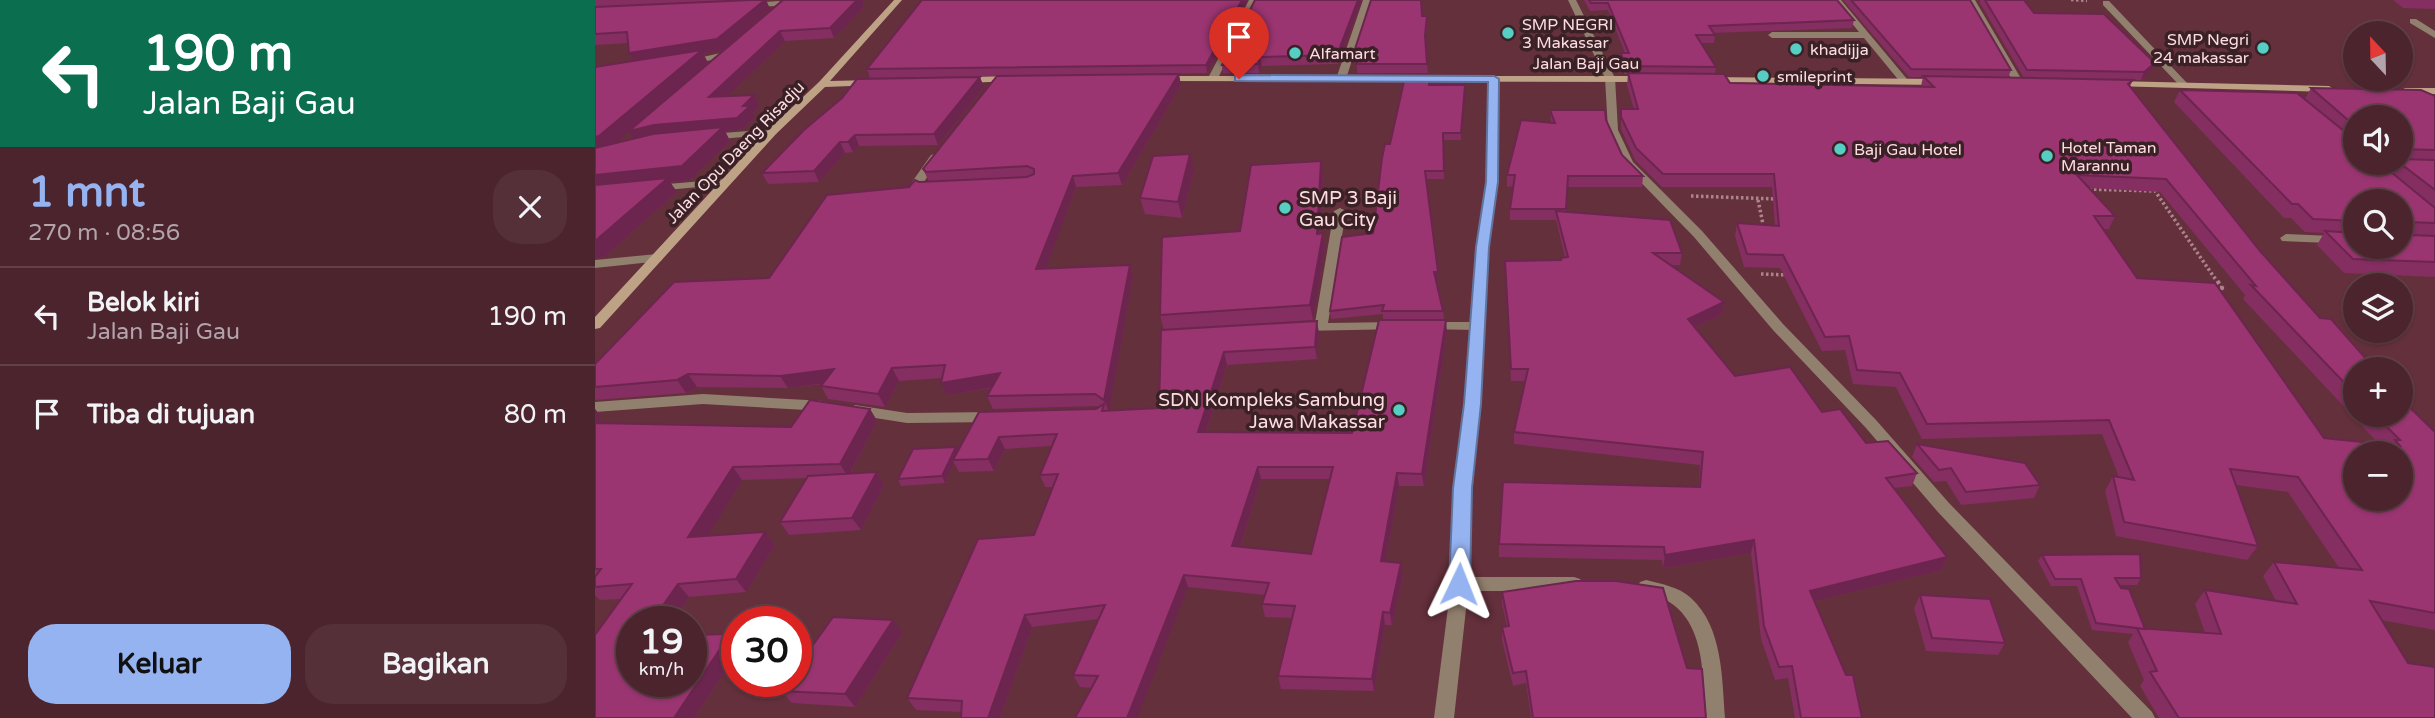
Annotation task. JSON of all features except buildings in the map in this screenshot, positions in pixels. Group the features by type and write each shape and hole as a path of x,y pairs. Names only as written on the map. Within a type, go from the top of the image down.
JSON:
{"street":[{"name":"Jalan Opu Daeng Risadju","path":"595,325 772,132 822,84 898,0"},
{"path":"1213,78 1253,0"},
{"path":"1341,79 1367,0"},
{"path":"1572,0 1610,79 1613,130 1622,154 1658,195 1698,234 1943,507 2145,718"},
{"path":"1837,0 1904,81"},
{"path":"1971,0 2018,82"},
{"path":"2105,3 2184,85"},
{"path":"742,5 783,6 763,22"},
{"path":"2413,21 2435,35"},
{"path":"1772,35 1866,35"},
{"path":"704,74 734,47"},
{"path":"675,63 725,55"},
{"path":"989,90 998,79"},
{"path":"957,80 1025,79"},
{"name":"Jalan Baji Gau","path":"1146,79 1664,79"},
{"path":"1444,718 1459,584 1462,488 1478,326 1482,247 1492,182 1494,79"},
{"path":"1704,79 1952,82"},
{"path":"822,84 890,82"},
{"path":"2005,82 2032,82"},
{"path":"2101,84 2343,89"},
{"path":"2280,88 2289,96"},
{"path":"2412,91 2424,99"},
{"path":"2413,91 2435,91"},
{"path":"702,138 772,132"},
{"path":"939,152 918,182 927,189 940,188"},
{"path":"2413,167 2435,168"},
{"path":"2381,175 2392,184"},
{"path":"647,189 726,182"},
{"path":"1321,326 1340,211"},
{"path":"2286,239 2343,241"},
{"path":"595,264 657,258"},
{"path":"1281,329 1321,326 1478,326"},
{"path":"595,407 703,399 818,405 907,418 1011,416"},
{"path":"1459,584 1589,584"},
{"path":"1627,585 1674,594 1694,611 1702,626 1708,653 1715,718"}],"path":[{"path":"2148,181 2222,288 2208,288"},
{"path":"2072,188 2154,191"},
{"path":"1658,195 1783,200"},
{"path":"1758,199 1765,233"},
{"path":"1733,274 1796,275"}],"place":[{"name":"SMP NEGRI 3 Makassar","path":"1508,33"},
{"name":"SMP Negri 24 makassar","path":"2263,48"},
{"name":"khadijja","path":"1796,49"},
{"name":"Alfamart","path":"1295,53"},
{"name":"smileprint","path":"1763,76"},
{"name":"Baji Gau Hotel","path":"1840,149"},
{"name":"Hotel Taman Marannu","path":"2047,156"},
{"name":"SMP 3 Baji Gau City","path":"1285,208"},
{"name":"SDN Kompleks Sambung Jawa Makassar","path":"1399,410"}],"route":[{"path":"1239,79 1494,79 1492,182 1482,247 1473,404 1462,488 1459,584"}]}
